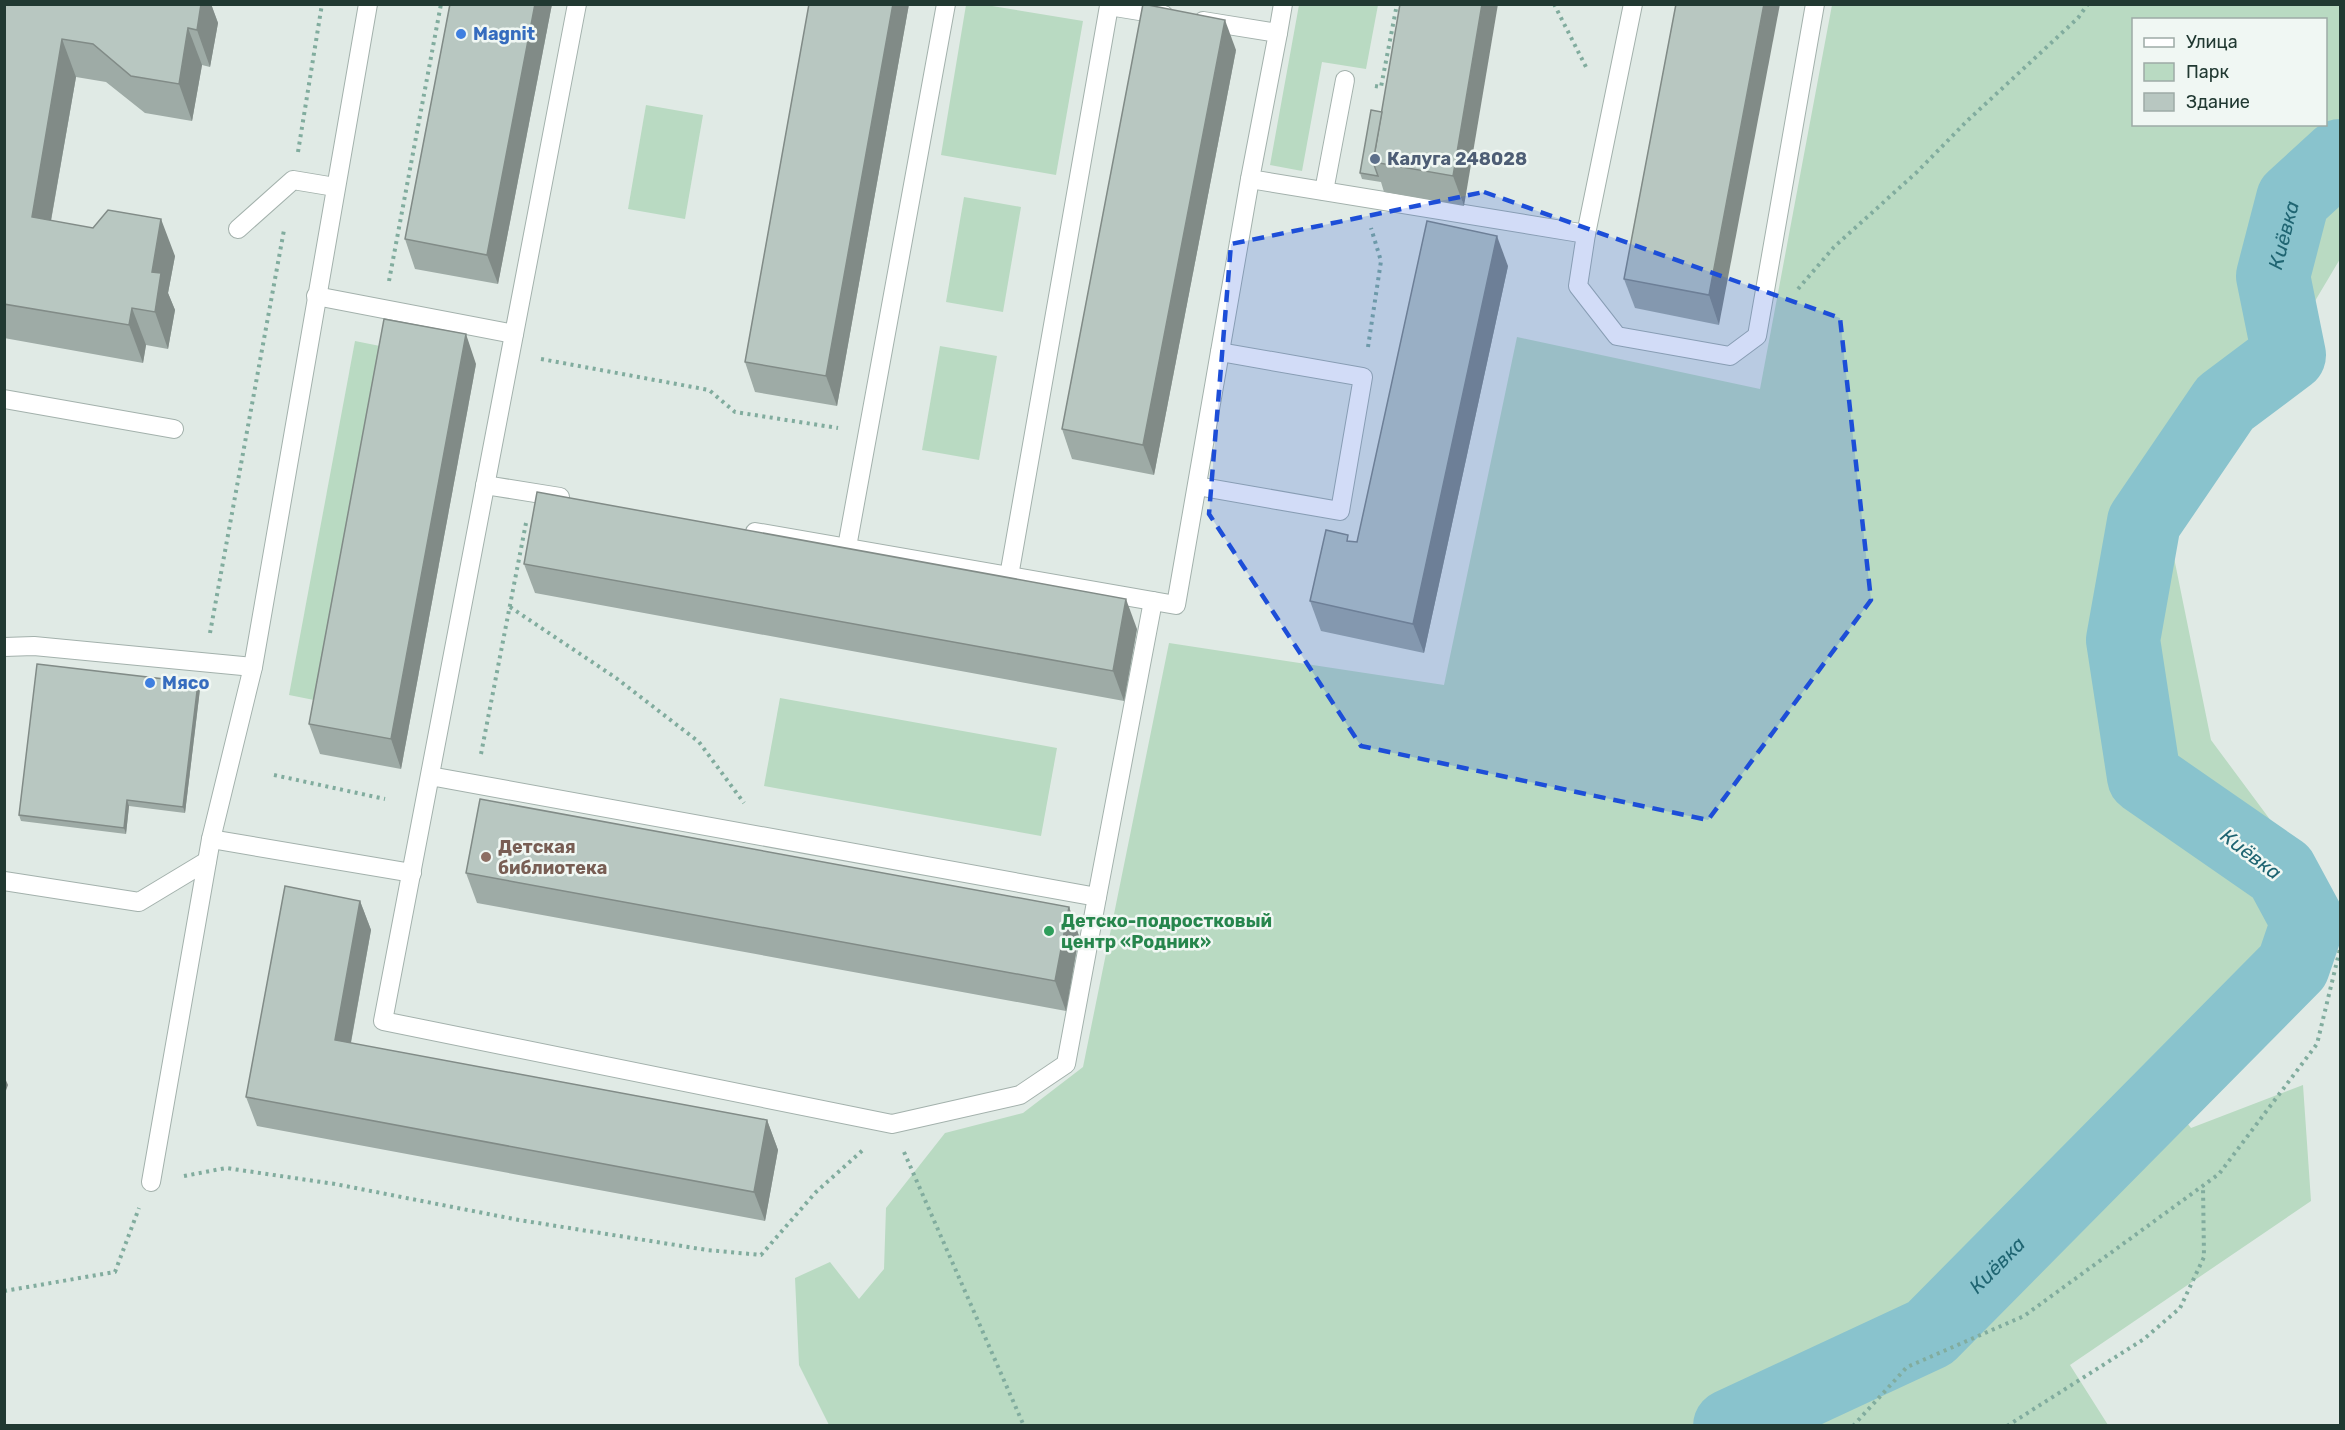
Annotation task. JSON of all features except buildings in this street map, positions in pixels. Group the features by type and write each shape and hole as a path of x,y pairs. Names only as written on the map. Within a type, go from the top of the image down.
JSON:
{"street":[{"path":"151,1182 207,861 253,667 368,4"},
{"path":"577,4 383,1021 892,1124 1020,1095 1066,1064 1153,601"},
{"path":"847,548 946,4"},
{"path":"742,529 1176,605 1250,179 1283,4"},
{"path":"1633,4 1586,234 1578,286 1617,336 1730,356 1757,336 1815,4"},
{"path":"1009,576 1109,6 1278,33"},
{"path":"1324,191 1345,80"},
{"path":"1250,179 1586,234"},
{"path":"238,229 293,180 335,187"},
{"path":"316,296 514,334"},
{"path":"1197,486 1340,511 1363,377 1220,352"},
{"path":"4,399 174,429"},
{"path":"485,485 578,501"},
{"path":"4,647 34,646 253,667"},
{"path":"430,776 1097,897"},
{"path":"212,839 412,873"},
{"path":"4,881 139,902 207,861"}],"path":[{"path":"205,662 293,180 322,4"},
{"path":"384,308 441,4"},
{"path":"1345,80 1381,87 1397,4"},
{"path":"1554,4 1586,67 1587,88 1614,97"},
{"path":"1796,292 1834,247 1917,172 1966,122 2078,18 2088,4"},
{"path":"1361,197 1381,261 1363,377"},
{"path":"510,353 709,390 735,412 867,433"},
{"path":"475,784 531,493"},
{"path":"510,607 616,678 699,742 769,837"},
{"path":"274,775 385,799"},
{"path":"1853,1425 1907,1367 2024,1316 2219,1174 2317,1044 2340,949"},
{"path":"4,1291 115,1272 151,1182 226,1167 335,1184 531,1222 707,1250 761,1255 816,1192 892,1124 1024,1425"},
{"path":"2007,1425 2144,1339 2180,1308 2204,1257 2203,1185"}],"highlighted area":[{"path":"1484,192 1840,318 1871,600 1708,820 1361,746 1209,514 1231,244"}],"green space":[{"path":"966,5 986,5 1083,21 1056,175 941,155"},
{"path":"1299,5 1378,5 1366,69 1322,62 1302,171 1270,165"},
{"path":"1832,5 2340,5 2340,259 2171,543 2211,740 2326,895 2165,1095 2191,1128 2303,1085 2311,1201 2070,1365 2108,1425 829,1425 799,1365 795,1278 830,1262 859,1299 884,1269 886,1208 945,1133 1023,1113 1083,1067 1169,643 1444,685 1517,337 1760,389"},
{"path":"646,105 703,115 685,219 628,209"},
{"path":"964,197 1021,207 1003,312 946,302"},
{"path":"355,341 395,349 329,703 289,695"},
{"path":"940,346 997,356 979,460 922,450"},
{"path":"780,698 1057,748 1041,836 764,786"}],"waterway":[{"name":"Киёвка","path":"1730,1426 1930,1333 2293,966 2308,922 2281,872 2144,777 2123,640 2144,522 2225,403 2289,355 2273,276 2293,199 2340,156"}],"place":[{"name":"Magnit","path":"461,34"},
{"name":"Калуга 248028","path":"1375,159"},
{"name":"Мясо","path":"150,683"},
{"name":"Детская библиотека","path":"486,857"},
{"name":"Детско-подростковый центр «Родник»","path":"1049,931"}]}
